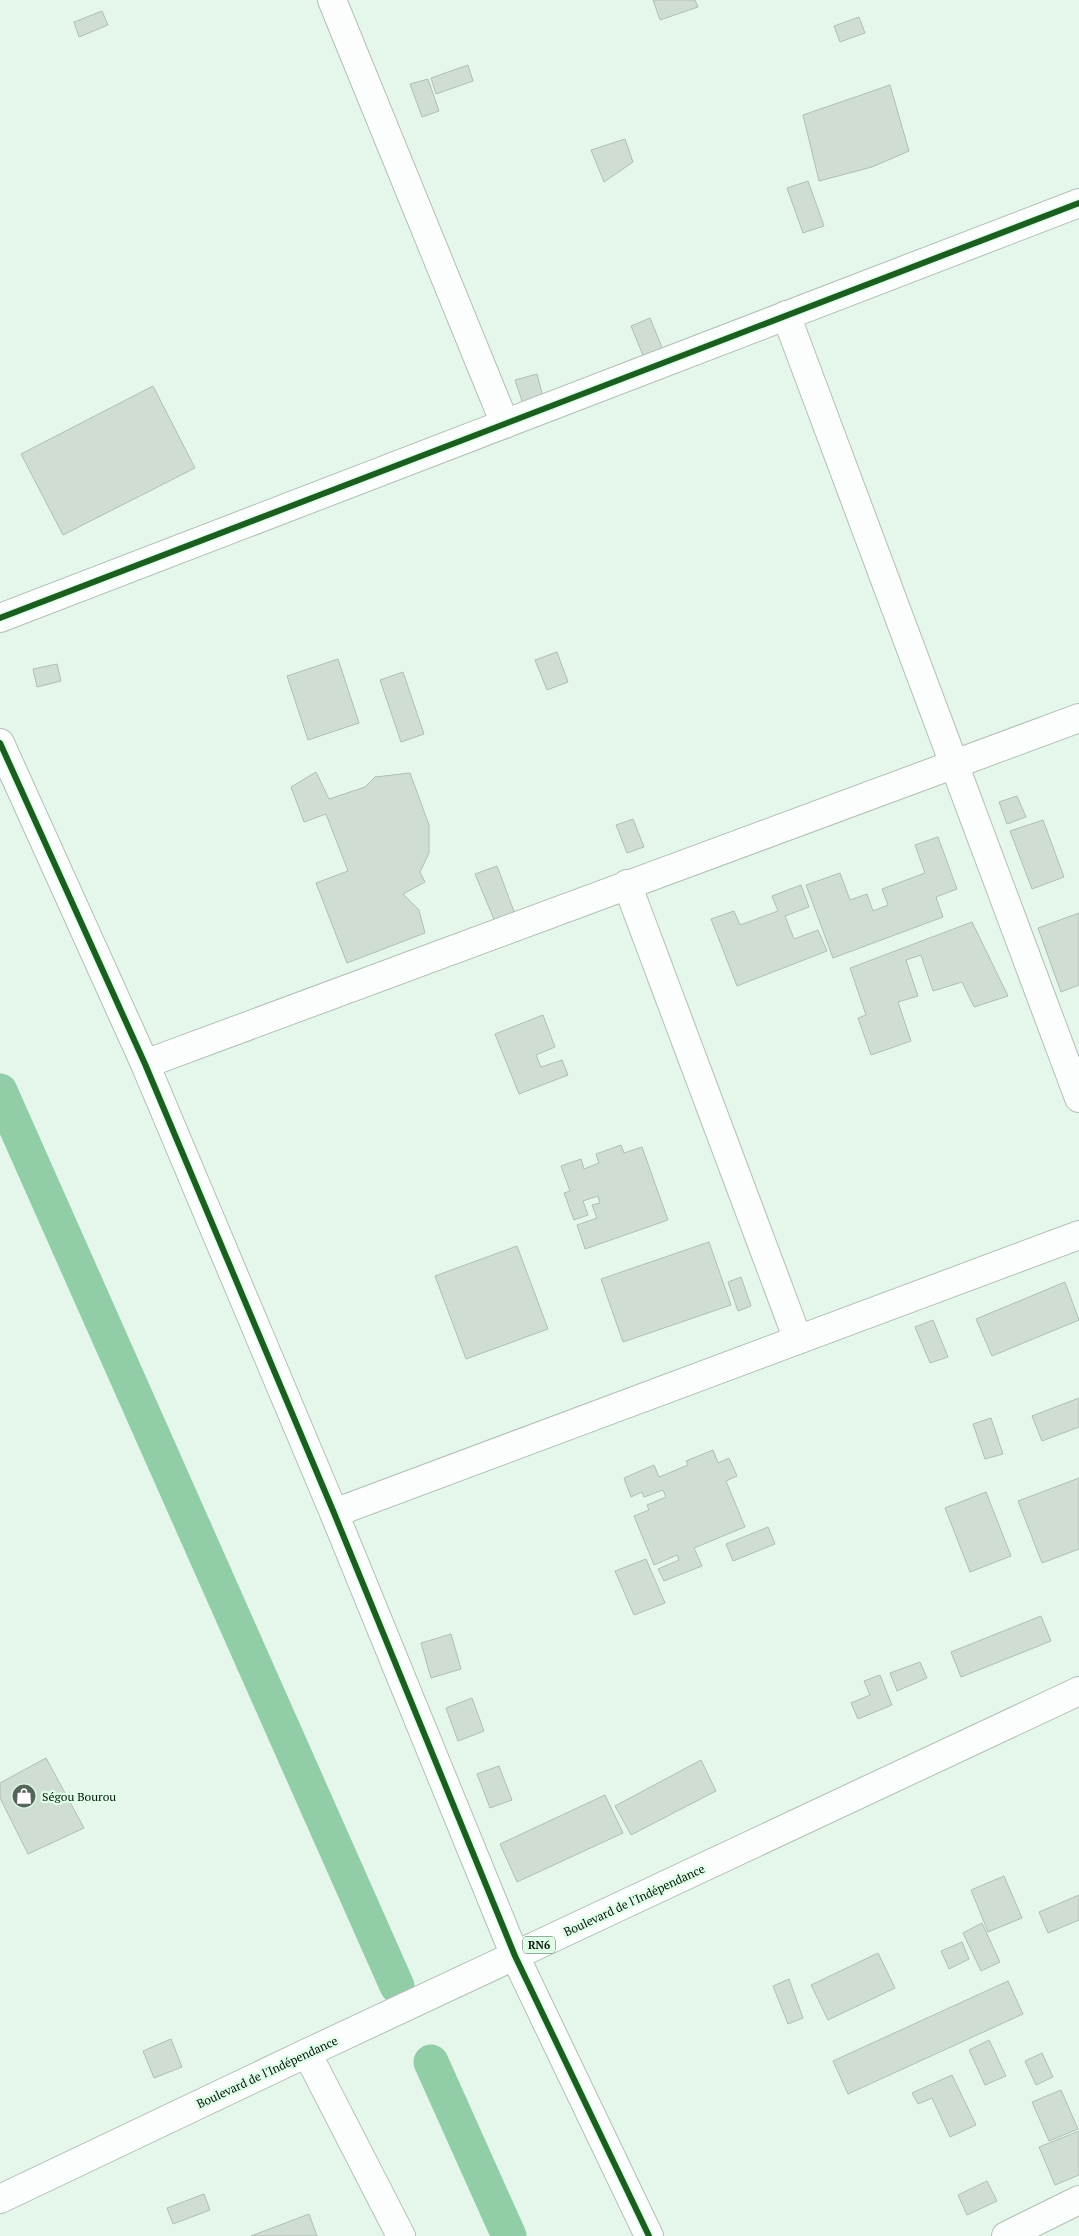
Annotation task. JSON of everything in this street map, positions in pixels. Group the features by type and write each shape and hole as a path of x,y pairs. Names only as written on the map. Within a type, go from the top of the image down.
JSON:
{"main road":[{"path":"332,0 505,424"},
{"path":"0,618 1079,203"},
{"path":"786,315 1079,1098"},
{"path":"145,1064 627,884 954,766 1079,718"},
{"path":"0,743 145,1064 334,1512 515,1956 649,2236"},
{"path":"627,884 798,1340"},
{"path":"334,1512 1079,1234"},
{"name":"Boulevard de l'Indépendance","path":"0,2200 307,2053 1079,1692"},
{"path":"307,2053 401,2236"},
{"path":"1006,2236 1079,2200"}],"building":[{"path":"653,0 695,0 698,7 660,20"},
{"path":"102,11 108,25 79,37 74,22"},
{"path":"859,17 865,33 840,42 834,26"},
{"path":"468,65 473,81 436,94 431,78"},
{"path":"428,79 439,111 422,117 410,84"},
{"path":"890,85 909,151 872,167 819,181 803,115"},
{"path":"625,139 633,162 604,182 591,150"},
{"path":"808,181 824,226 803,233 787,188"},
{"path":"650,318 668,362 649,370 631,326"},
{"path":"537,374 544,401 524,407 515,380"},
{"path":"153,386 195,468 63,535 21,454"},
{"path":"557,652 568,682 547,690 535,660"},
{"path":"338,659 359,723 308,740 287,676"},
{"path":"57,664 61,681 37,687 33,669"},
{"path":"403,672 424,734 401,742 380,680"},
{"path":"316,772 329,799 365,787 375,777 410,773 429,825 429,853 420,872 425,882 403,894 419,910 425,933 347,963 316,883 348,871 326,814 304,822 291,787"},
{"path":"1017,796 1026,817 1007,824 999,802"},
{"path":"633,819 644,847 627,853 616,825"},
{"path":"1043,820 1064,877 1032,889 1010,831"},
{"path":"938,837 957,889 936,897 943,917 833,958 806,885 840,873 850,900 867,894 873,911 888,905 882,889 925,873 915,845"},
{"path":"497,866 515,914 495,922 475,874"},
{"path":"801,885 809,907 785,916 794,939 818,930 827,951 737,986 711,919 734,911 740,925 778,911 772,896"},
{"path":"1079,913 1079,985 1061,992 1038,928"},
{"path":"972,922 1008,996 974,1007 962,982 933,991 921,955 906,960 918,996 898,1002 911,1041 871,1055 858,1018 866,1015 850,968"},
{"path":"543,1015 555,1047 536,1055 541,1067 562,1060 568,1075 519,1094 495,1034"},
{"path":"621,1145 624,1153 642,1147 668,1220 585,1249 577,1225 597,1218 592,1205 600,1203 598,1196 583,1201 588,1215 574,1220 564,1193 570,1191 561,1166 581,1159 584,1169 599,1163 596,1154"},
{"path":"709,1242 731,1305 623,1342 601,1279"},
{"path":"517,1246 548,1329 466,1359 435,1276"},
{"path":"741,1277 751,1306 738,1311 728,1282"},
{"path":"1065,1282 1079,1320 992,1356 976,1319"},
{"path":"933,1320 948,1357 930,1363 915,1327"},
{"path":"1079,1398 1079,1427 1042,1441 1032,1416"},
{"path":"991,1418 1003,1454 985,1459 973,1424"},
{"path":"713,1450 718,1463 729,1458 737,1476 726,1481 745,1527 694,1548 702,1566 664,1581 658,1569 679,1560 677,1555 654,1565 634,1516 649,1510 647,1505 666,1497 663,1490 644,1497 642,1492 631,1497 624,1478 654,1465 659,1477 688,1465 686,1461"},
{"path":"1079,1478 1079,1549 1042,1563 1018,1501"},
{"path":"986,1492 1011,1556 970,1572 945,1508"},
{"path":"768,1527 775,1544 733,1561 726,1544"},
{"path":"646,1559 665,1603 634,1615 615,1571"},
{"path":"1041,1616 1051,1641 961,1677 951,1652"},
{"path":"451,1634 461,1669 431,1678 421,1643"},
{"path":"920,1662 927,1678 897,1691 890,1673"},
{"path":"880,1675 892,1705 858,1719 851,1703 870,1695 864,1681"},
{"path":"472,1698 484,1731 458,1741 446,1708"},
{"path":"46,1758 84,1828 28,1854 0,1798 0,1783"},
{"path":"701,1760 716,1791 631,1835 615,1806"},
{"path":"499,1766 512,1800 490,1808 477,1774"},
{"path":"605,1795 623,1833 517,1882 500,1844"},
{"path":"1004,1876 1022,1918 988,1932 971,1890"},
{"path":"1079,1895 1079,1920 1048,1933 1039,1912"},
{"path":"982,1923 1000,1962 981,1971 963,1933"},
{"path":"962,1942 969,1959 949,1969 941,1951"},
{"path":"878,1953 895,1988 828,2020 811,1985"},
{"path":"789,1979 803,2018 788,2024 773,1986"},
{"path":"1008,1981 1023,2014 848,2094 833,2061"},
{"path":"171,2039 182,2067 154,2078 143,2051"},
{"path":"989,2040 1006,2076 985,2085 969,2050"},
{"path":"1042,2053 1053,2077 1036,2085 1025,2061"},
{"path":"952,2075 976,2125 950,2137 932,2098 918,2104 912,2093"},
{"path":"1061,2090 1078,2129 1049,2141 1032,2102"},
{"path":"1079,2131 1079,2175 1055,2185 1039,2147"},
{"path":"987,2181 997,2201 967,2215 958,2195"},
{"path":"204,2194 210,2210 173,2224 167,2208"},
{"path":"309,2214 317,2236 251,2236"}],"waterway":[{"path":"0,1091 397,1986"},
{"path":"431,2062 509,2236"}],"cycle path":[{"path":"0,618 1079,203"},
{"path":"0,743 145,1064 334,1513 515,1956 649,2236"}],"place":[{"name":"Ségou Bourou","path":"24,1796"}]}
